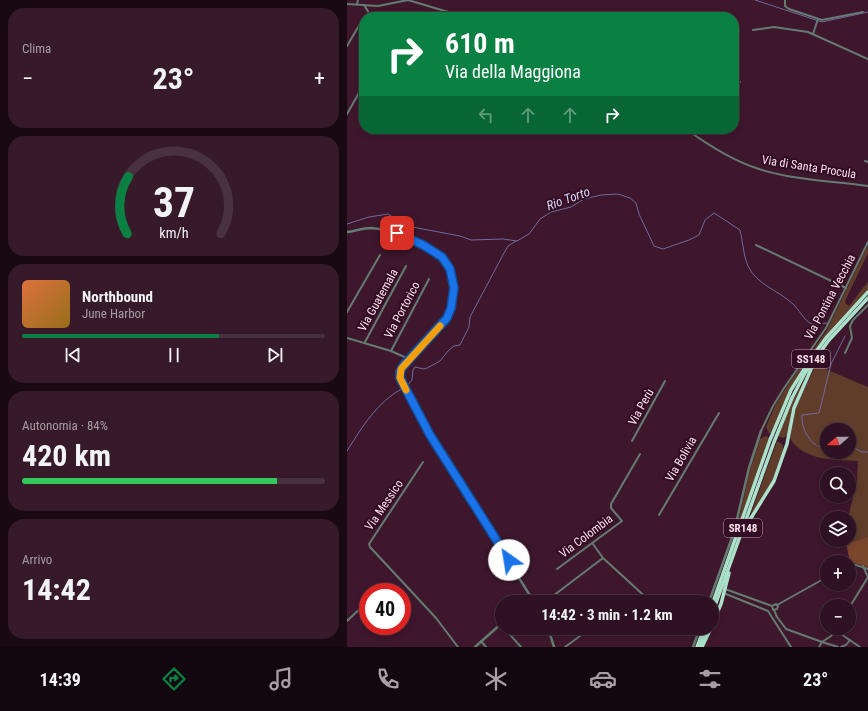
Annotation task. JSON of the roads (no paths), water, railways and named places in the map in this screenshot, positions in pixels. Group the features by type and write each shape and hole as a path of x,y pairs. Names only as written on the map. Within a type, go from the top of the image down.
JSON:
{"highway":[{"name":"SS148","path":"839,326 868,292"},
{"name":"SS148","path":"793,391 810,360 834,331 868,298"},
{"name":"SS148","path":"793,391 834,331"},
{"path":"739,540 751,517 773,483 787,444 794,408 815,358"},
{"name":"SR148","path":"716,595 772,441 793,391"},
{"name":"SR148","path":"719,595 772,441"},
{"path":"719,608 725,594 731,561"},
{"path":"697,647 701,635"},
{"path":"701,647 705,635"},
{"path":"701,647 707,635"}],"street":[{"path":"357,4 358,0"},
{"path":"347,4 381,6 408,0 448,12"},
{"path":"785,0 785,6 788,9 818,19 827,19 863,12"},
{"path":"364,5 368,11"},
{"path":"813,34 818,19"},
{"path":"347,46 359,26"},
{"path":"753,30 773,27 813,34 868,59"},
{"path":"347,114 359,93"},
{"name":"Via di Santa Procula","path":"694,134 712,146 757,168 795,176 868,186"},
{"path":"347,232 371,228 397,233 436,253 442,257 449,266 454,288 453,302 449,314 444,322 409,359 400,371 399,376 430,435 531,595"},
{"name":"Via Pontina Vecchia","path":"712,595 734,532 748,472 761,431 781,391 826,328 868,242"},
{"path":"756,245 846,288"},
{"path":"347,312 380,255"},
{"name":"Via Guatemala","path":"365,342 406,266"},
{"name":"Via Portorico","path":"391,351 429,279"},
{"path":"845,353 852,338 850,326 853,320 868,306"},
{"path":"347,338 365,342 409,359"},
{"name":"Via Perù","path":"632,441 665,381"},
{"name":"Via Bolivia","path":"659,515 719,413"},
{"name":"Via Colombia","path":"557,569 593,544 622,521 611,508 611,504 640,454"},
{"name":"Via Messico","path":"423,462 369,544 436,618 458,647"},
{"path":"593,544 603,558 643,595"},
{"path":"554,595 603,558"},
{"path":"856,564 868,569"},
{"path":"855,599 868,577 863,566"},
{"path":"725,589 772,606 773,604 777,605 820,581"},
{"path":"725,594 734,592"},
{"path":"725,594 768,611 791,647"},
{"path":"774,610 777,609 777,605"},
{"path":"772,606 771,608 774,610 777,617 786,629 839,647 846,645 850,640"},
{"path":"347,621 359,610"},
{"path":"475,647 495,631"},
{"path":"510,635 521,647"},
{"path":"550,635 554,647"},
{"path":"565,647 581,635"},
{"path":"693,647 697,635"},
{"path":"819,647 822,642 832,635"},
{"path":"844,635 861,647"},
{"path":"481,641 486,647"}],"waterway":[{"path":"755,0 822,22 868,12"},
{"name":"Rio Torto","path":"347,224 369,217 388,214 407,226 460,236 471,240 503,239 517,241 529,234 540,219 551,212 571,207 584,199 601,195 618,194 630,198 636,203 639,214 654,246 663,249 699,235 705,220 714,213 740,230 746,262 752,273 762,283 793,304 809,323 827,323"},
{"path":"406,387 412,380 413,370 415,367 424,369 427,368 440,361 454,346 460,345 469,327 470,317 504,253 508,246 516,241"},
{"name":"Rio Torto","path":"816,445 805,432 802,415 819,413 831,364 845,336"},
{"path":"347,451 364,424 385,400 403,388"},
{"name":"Rio Torto","path":"856,449 862,452 868,452"}]}
